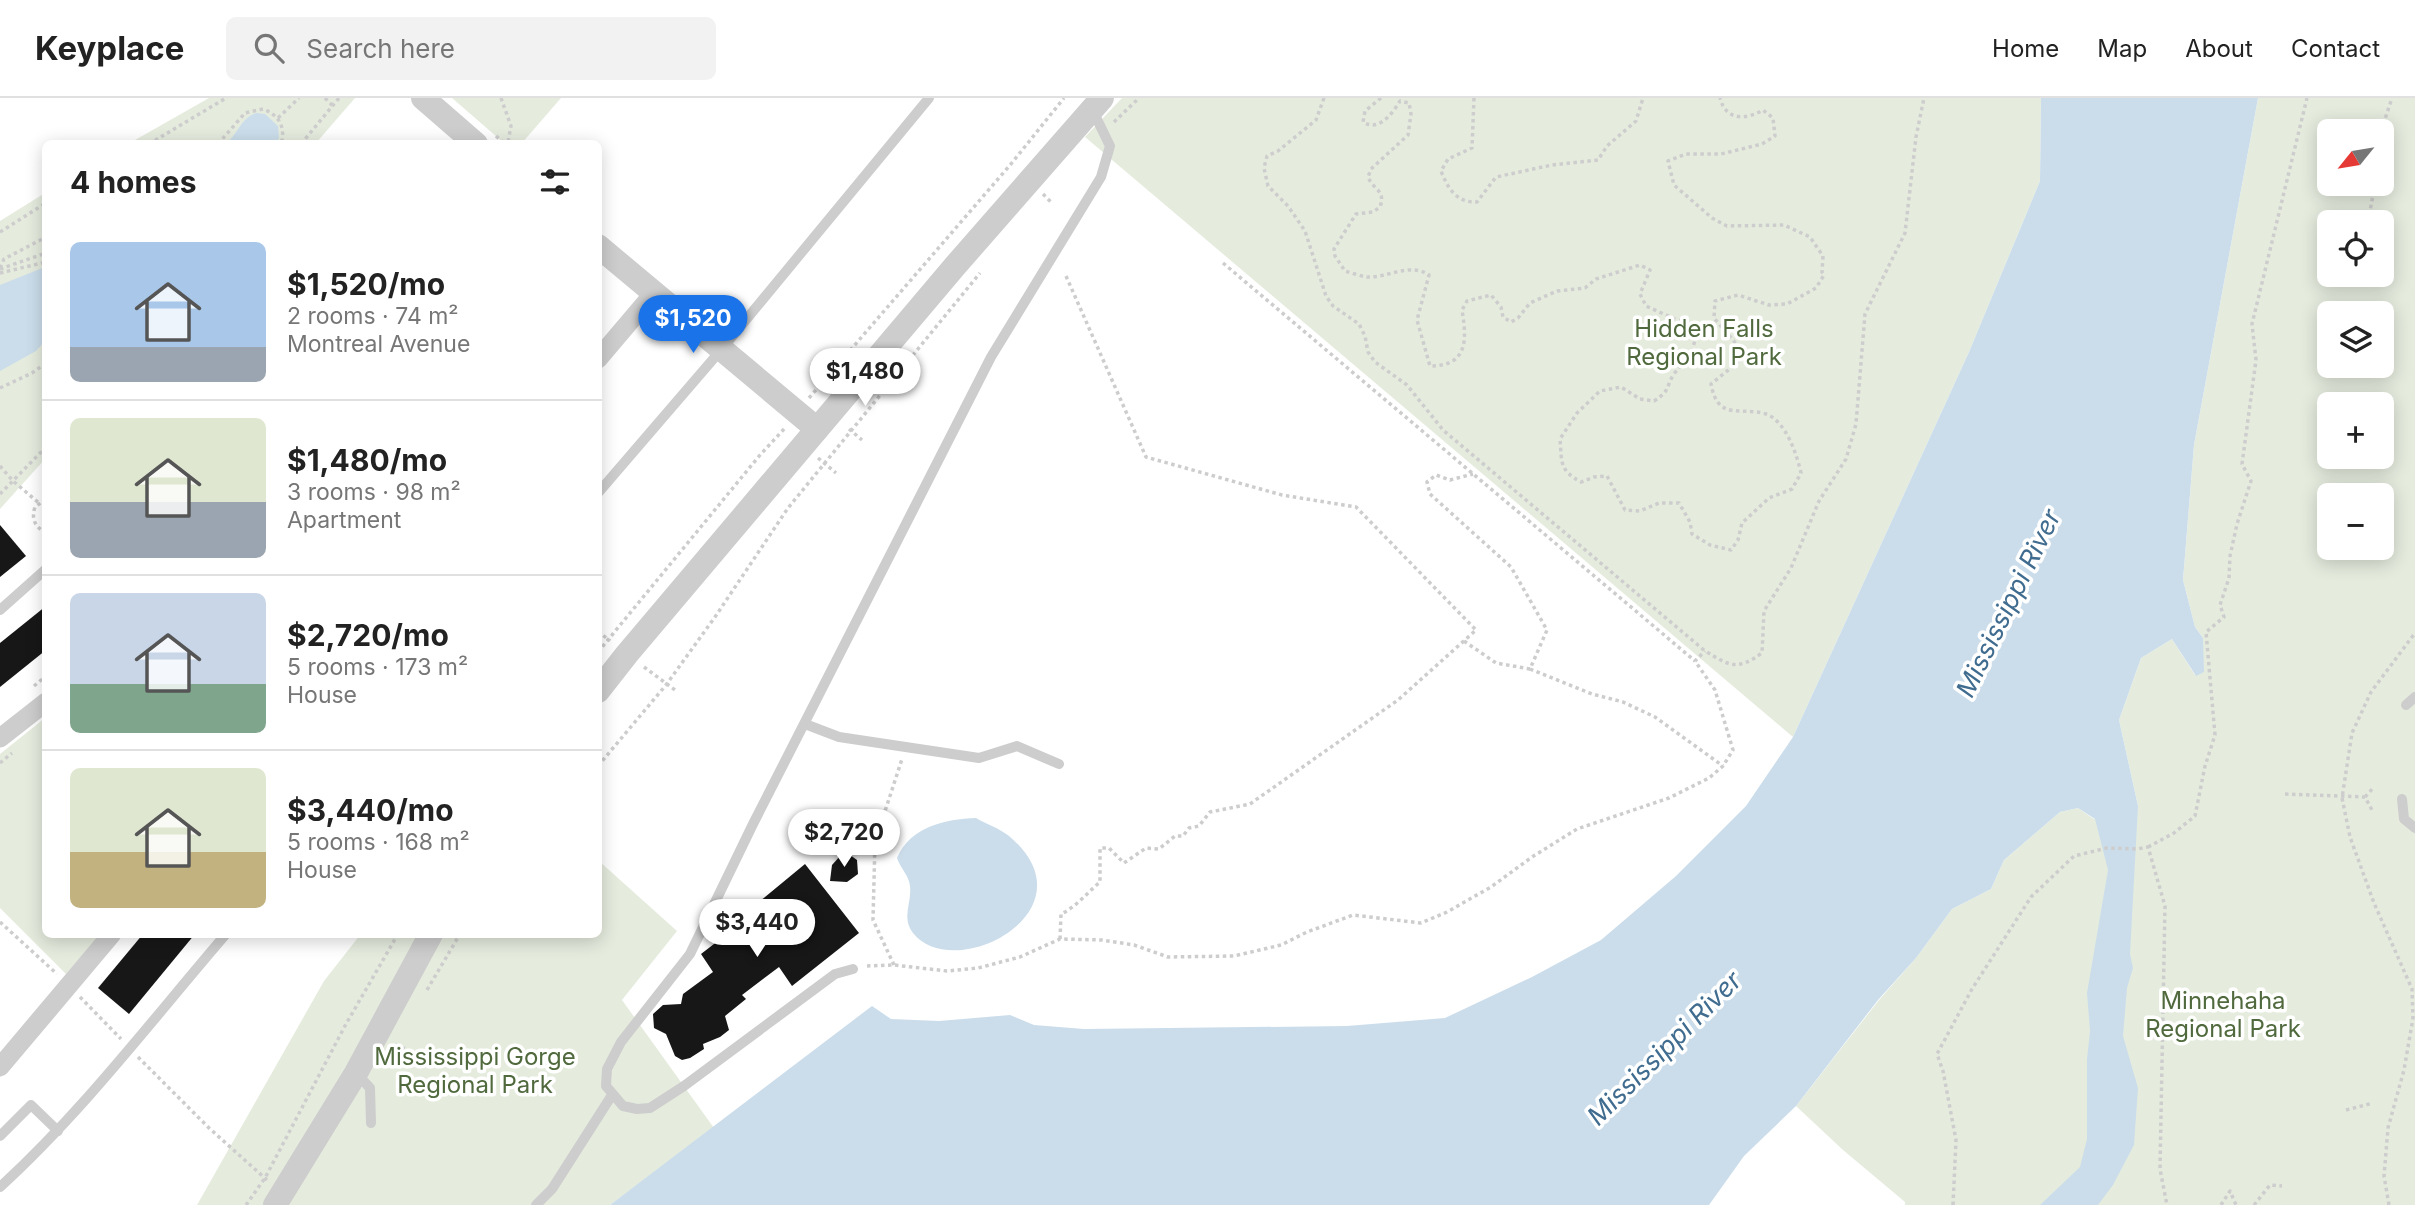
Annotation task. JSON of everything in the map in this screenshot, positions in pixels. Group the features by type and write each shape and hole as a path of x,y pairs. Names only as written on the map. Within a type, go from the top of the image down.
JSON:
{"street":[{"path":"423,98 471,140"},
{"path":"602,686 817,429 1097,103"},
{"path":"602,249 817,429"},
{"path":"602,354 654,293"},
{"path":"0,738 42,705"},
{"path":"0,1067 109,938"},
{"path":"275,1205 356,1073 429,938"}],"lane":[{"path":"602,488 721,350 929,98"},
{"path":"853,969 835,974 650,1108 623,1106 606,1086 607,1069 621,1042 690,954 753,824 991,357 1101,177 1110,146 1097,103"},
{"path":"0,610 42,573"},
{"path":"2406,705 2415,697"},
{"path":"805,724 839,737 979,758 1017,746 1059,764"},
{"path":"2402,799 2404,819 2415,828"},
{"path":"0,1187 95,1091 223,938"},
{"path":"356,1073 370,1088 371,1123"},
{"path":"536,1205 552,1189 611,1095"},
{"path":"0,1136 31,1105 58,1131"}],"path":[{"path":"156,140 226,98"},
{"path":"278,118 299,98"},
{"path":"325,98 333,106"},
{"path":"304,140 339,98"},
{"path":"501,98 511,125 508,140"},
{"path":"602,647 734,486 785,429 796,411 1011,164 1064,98"},
{"path":"1105,133 1139,98"},
{"path":"1324,98 1316,120 1279,151 1267,156 1264,168 1268,186 1288,206 1305,231 1326,296 1333,306 1359,324 1366,336 1368,352 1375,362 1406,384 1443,430 1705,651 1727,664 1747,664 1762,653 1764,611 1791,568 1819,501 1846,459 1856,424 1865,314 1905,233 1916,137 1924,98"},
{"path":"1381,98 1365,111 1363,122 1368,126 1377,125 1387,119 1400,101 1409,103 1411,114 1408,135 1371,169 1368,177 1382,201 1380,208 1373,212 1356,215 1334,249 1335,256 1345,271 1369,277 1398,271 1422,271 1429,275 1417,320 1430,366 1446,366 1462,354 1466,334 1462,310 1467,301 1491,295 1501,307 1503,317 1511,322 1518,318 1530,303 1558,291 1585,288 1596,279 1640,265 1650,270 1640,294 1646,306 1686,324 1695,340 1691,356 1673,376 1667,393 1654,401 1640,398 1621,387 1600,391 1577,413 1560,439 1563,464 1567,474 1581,482 1607,476 1625,510 1640,510 1659,502 1679,503 1690,522 1692,534 1710,545 1731,551 1738,540 1742,523 1769,498 1791,489 1801,473 1796,449 1783,429 1768,414 1730,409 1720,405 1713,396 1711,384 1737,363 1738,346 1714,318 1715,301 1738,295 1769,305 1787,304 1816,288 1824,275 1823,256 1810,237 1784,225 1727,226 1712,218 1674,185 1668,161 1685,154 1721,154 1762,144 1775,136 1773,118 1763,110 1750,117 1733,116 1723,108 1720,98"},
{"path":"1474,98 1472,148 1448,159 1441,171 1451,191 1468,202 1477,202 1496,177 1552,165 1598,160 1607,146 1636,121 1643,98"},
{"path":"1953,1205 1956,1140 1943,1071 1937,1054 1972,989 2031,897 2074,856 2107,848 2137,849 2148,846 2174,832 2194,816 2215,735 2206,632 2224,617 2220,605 2229,579 2230,556 2237,524 2251,481 2242,464 2256,360 2252,324 2307,98"},
{"path":"2385,119 2392,98"},
{"path":"221,140 239,118 253,110 263,109 278,118 284,134 282,140"},
{"path":"1037,205 1045,195 1052,203"},
{"path":"0,232 42,206"},
{"path":"0,270 4,259 42,239"},
{"path":"0,270 42,254"},
{"path":"0,270 42,263"},
{"path":"853,969 872,965 947,971 978,968 1020,957 1059,939 1102,940 1134,945 1168,957 1234,956 1281,945 1353,915 1421,923 1447,912 1491,887 1577,829 1669,798 1709,778 1723,766 1733,750 1715,690 1695,661 1223,263"},
{"path":"602,761 666,685 788,508 982,269"},
{"path":"1059,939 1061,914 1073,909 1079,900 1100,882 1100,849 1109,848 1124,863 1146,848 1159,849 1175,836 1183,836 1189,828 1199,826 1210,812 1250,804 1398,700 1476,630 1356,507 1282,495 1146,457 1066,276"},
{"path":"0,388 42,366"},
{"path":"850,430 862,440"},
{"path":"0,494 42,451"},
{"path":"825,464 836,473"},
{"path":"0,466 39,503"},
{"path":"1474,474 1450,480 1436,475 1427,482 1430,494 1511,567 1546,629 1530,669"},
{"path":"42,501 33,513 35,525 42,530"},
{"path":"2389,1205 2384,1176 2388,1128 2409,1044 2413,1018 2412,989 2374,904 2350,837 2342,797 2352,733 2371,692 2415,633"},
{"path":"602,635 608,640"},
{"path":"1464,641 1496,663 1530,669 1592,694 1623,702 1655,717 1723,766"},
{"path":"1695,661 1705,651"},
{"path":"666,685 675,690"},
{"path":"894,965 873,920 875,842 902,765 902,745"},
{"path":"2285,794 2365,797 2374,788"},
{"path":"2365,797 2373,811"},
{"path":"2148,846 2165,906 2160,1169 2167,1205"},
{"path":"246,1205 265,1178 346,1024 396,938"},
{"path":"395,1045 406,1049"},
{"path":"2346,1111 2373,1103"},
{"path":"2254,1205 2270,1185 2282,1186"},
{"path":"2221,1205 2230,1191 2236,1205"}],"green space":[{"path":"209,98 355,98 319,140 135,140"},
{"path":"452,98 561,98 525,140 500,140"},
{"name":"Hidden Falls Regional Park","path":"1122,98 2041,98 2040,181 1969,352 1793,737 1085,137"},
{"name":"Minnehaha Regional Park","path":"2258,98 2415,98 2415,1205 1905,1205 1905,1202 1796,1106 1879,1000 1916,958 1952,909 1991,889 2004,860 2060,812 2078,808 2094,819 2138,806 2119,720 2141,658 2172,639 2195,675 2203,638 2195,627 2183,580 2194,445"},
{"path":"42,195 42,462 0,509 0,221"},
{"path":"42,720 42,938 97,938 66,974 0,908 0,754"},
{"name":"Mississippi Gorge Regional Park","path":"602,864 677,931 622,1000 714,1128 610,1205 197,1205 324,981 358,938 602,938"}],"water":[{"name":"Mississippi River","path":"2041,98 2258,98 2194,445 2183,580 2195,627 2203,638 2204,672 2196,676 2172,639 2141,658 2119,720 2138,806 2130,954 2133,968 2127,988 2123,1036 2138,1088 2134,1145 2113,1185 2098,1205 2040,1205 2080,1167 2087,1139 2087,1059 2090,1031 2087,993 2108,870 2095,819 2078,808 2060,812 2004,860 1991,889 1952,909 1916,958 1878,1000 1796,1106 1744,1156 1709,1205 610,1205 872,1006 891,1019 939,1021 1010,1015 1034,1025 1084,1029 1347,1026 1445,1018 1532,977 1601,940 1676,876 1746,806 1793,737 1969,352 2040,181"},
{"path":"256,113 265,114 278,126 278,140 230,140"},
{"path":"42,268 42,344 36,351 0,371 0,285"},
{"path":"976,818 1009,836 1032,864 1037,890 1028,913 1009,932 985,945 958,950 933,947 913,933 910,927 907,916 910,886 897,858 910,839 920,832 952,820"}],"building":[{"path":"0,525 26,556 0,577"},
{"path":"42,609 42,653 0,687 0,643"},
{"path":"841,855 850,855 857,860 858,874 847,882 830,881 832,865"},
{"path":"805,864 859,933 792,986 779,967 742,995 746,999 725,1016 729,1030 703,1044 704,1049 690,1058 682,1060 675,1056 666,1034 654,1028 653,1014 663,1005 681,1004 683,994 713,972 701,954 745,920 742,916"},
{"path":"140,938 192,938 129,1014 98,988"}]}
